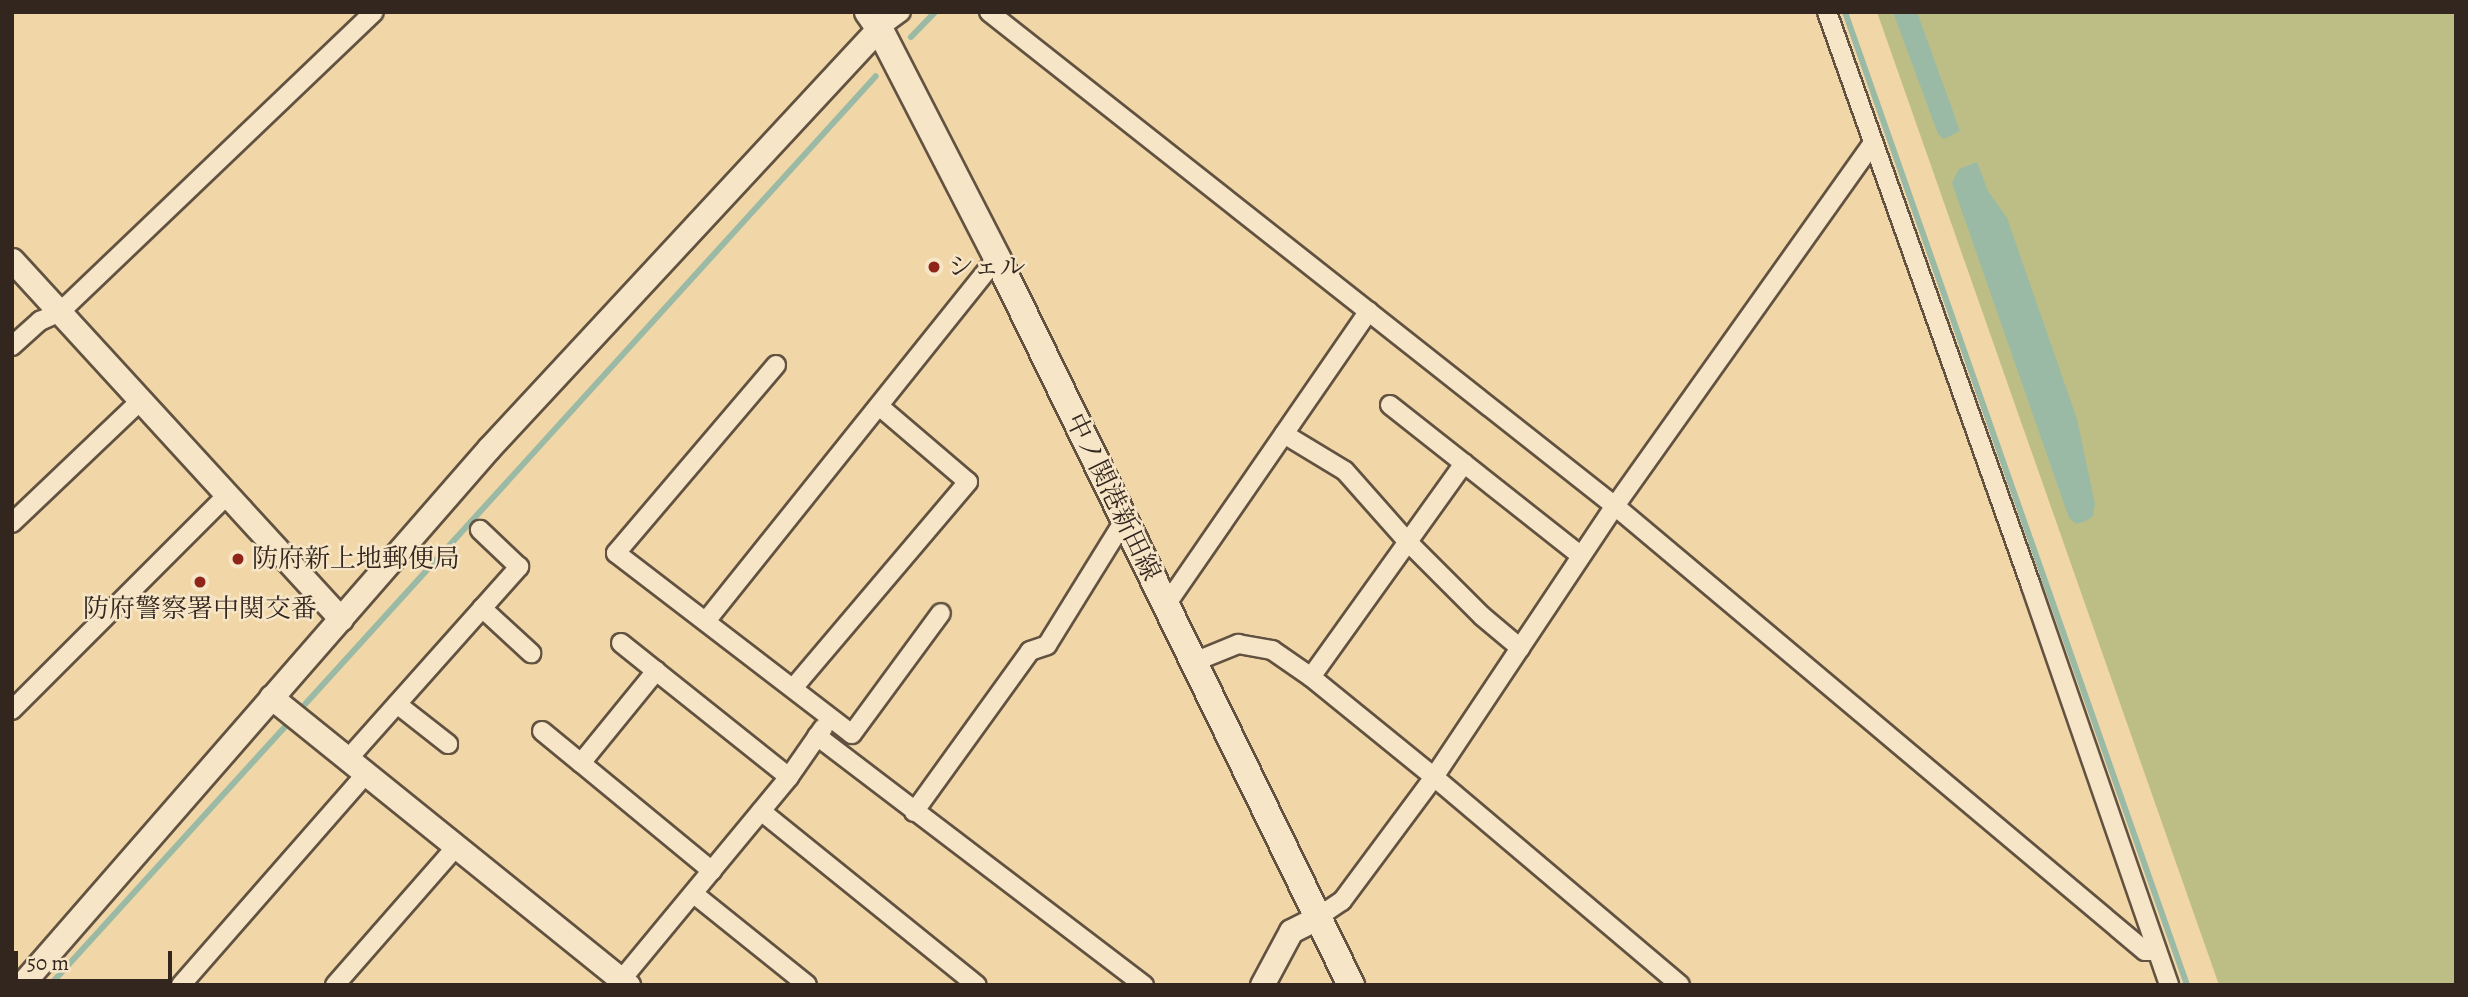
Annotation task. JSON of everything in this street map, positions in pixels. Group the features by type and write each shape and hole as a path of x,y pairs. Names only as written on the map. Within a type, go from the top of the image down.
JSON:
{"main road":[{"name":"中ノ関港新田線","path":"874,20 997,258 1351,985"}],"street":[{"path":"12,346 40,321 60,312 374,12"},
{"path":"20,985 489,448 874,20 901,12"},
{"path":"989,12 1615,506 2145,951 2157,951"},
{"path":"1827,12 1872,145 2031,586 2169,985"},
{"path":"1262,985 1291,931 1342,901 1434,777 1615,506 1872,145"},
{"path":"706,621 997,258"},
{"path":"12,260 341,619"},
{"path":"1166,605 1369,311"},
{"path":"776,365 615,553 794,687 852,734 941,613"},
{"path":"12,523 140,401"},
{"path":"1391,405 1581,556"},
{"path":"794,687 968,482 879,406"},
{"path":"1284,434 1345,471 1406,540 1482,616 1520,648"},
{"path":"1311,677 1406,540 1464,463"},
{"path":"12,710 227,495"},
{"path":"914,812 1030,651 1047,645 1124,521"},
{"path":"181,985 356,767 397,704 519,567 480,530"},
{"path":"482,608 531,653"},
{"path":"621,643 789,777"},
{"path":"1194,662 1238,644 1272,650 1311,677 1434,777 1680,985"},
{"path":"581,763 656,671"},
{"path":"271,697 622,983 789,777 831,716"},
{"path":"397,704 448,744"},
{"path":"542,731 712,871"},
{"path":"817,736 1144,985"},
{"path":"761,811 978,985"},
{"path":"335,985 455,848"},
{"path":"694,894 807,985"}],"green space":[{"path":"1877,12 2456,12 2456,985 2219,985"}],"shaded area":[{"path":"1893,12 1917,12 1960,131 1944,139 1938,134"},
{"path":"1977,162 1988,191 2007,218 2077,419 2095,504 2093,516 2076,524 2069,518 1952,183 1959,169"}],"waterway":[{"path":"911,37 935,12"},
{"path":"1845,12 2187,985"},
{"path":"298,712 876,76"},
{"path":"50,985 291,720"}],"place":[{"name":"シェル","path":"934,267"},
{"name":"防府新上地郵便局","path":"238,559"},
{"name":"防府警察署中関交番","path":"200,582"}]}
